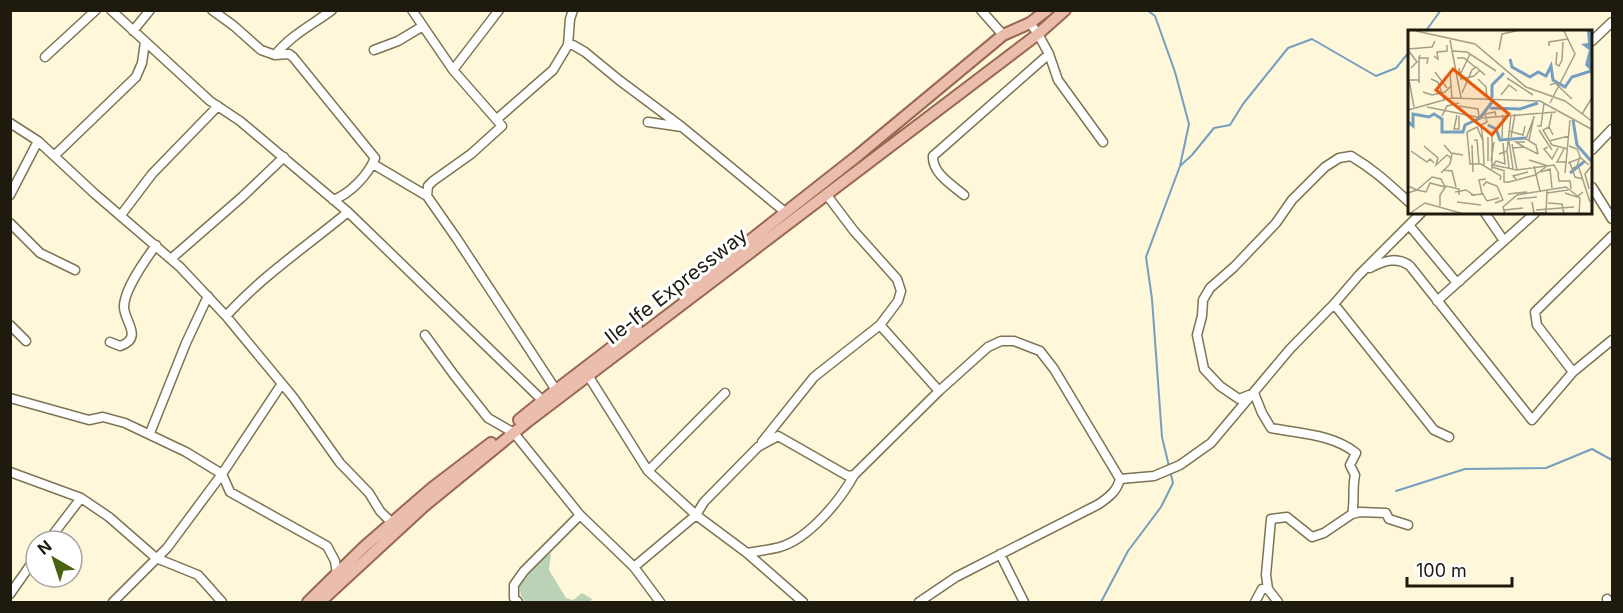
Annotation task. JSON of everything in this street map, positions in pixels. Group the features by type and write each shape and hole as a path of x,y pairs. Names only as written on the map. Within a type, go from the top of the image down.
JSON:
{"main road":[{"name":"Ile-Ife Expressway","path":"320,603 392,523 432,488 589,377 654,324 837,187 860,161 1002,35 1051,13 1065,10"},
{"name":"Ile-Ife Expressway","path":"308,603 337,574 358,560 423,507 512,431 542,400 830,177 860,161 1038,34 1051,13"},
{"path":"830,177 837,187"}],"street":[{"path":"45,57 96,10"},
{"path":"111,10 210,101 240,121 348,212 542,400"},
{"path":"133,31 150,10"},
{"path":"212,10 261,50 275,54 289,54 293,57 372,153 375,159 373,164 349,191 333,200"},
{"path":"275,54 304,28 332,10"},
{"path":"412,10 453,70 502,126 433,181 428,186 427,196"},
{"path":"453,70 499,10"},
{"path":"497,119 554,70 567,45 573,10"},
{"path":"981,10 1002,35"},
{"path":"1593,40 1612,22"},
{"path":"1030,23 1049,54 1058,80 1103,142"},
{"path":"374,50 398,41 423,26"},
{"path":"55,155 136,76 142,63 145,42"},
{"path":"567,45 573,45 585,52 785,212"},
{"path":"964,195 937,170 933,163 933,156 1049,54"},
{"path":"121,215 152,174 218,106"},
{"path":"648,122 681,127"},
{"path":"10,123 39,141 94,194 172,258 226,316 340,463 369,493 380,511 392,523"},
{"path":"1593,149 1612,129"},
{"path":"10,195 39,141"},
{"path":"1254,393 1239,399 1220,386 1204,369 1197,335 1203,300 1210,288 1234,267 1276,223 1292,201 1319,173 1340,158 1351,156 1380,174 1408,201"},
{"path":"172,258 284,157"},
{"path":"373,164 427,196 556,390"},
{"path":"1593,189 1612,219"},
{"path":"634,567 696,515 704,502 758,447 814,377 880,325 898,301 901,291 897,279 854,231 826,194"},
{"path":"226,316 273,270 300,252 348,212"},
{"path":"1120,479 1146,478 1180,465 1211,443 1290,349 1420,214"},
{"path":"1486,214 1504,241"},
{"path":"1437,301 1534,214"},
{"path":"10,223 40,253 75,270"},
{"path":"1409,225 1457,283 1460,281"},
{"path":"1573,372 1537,325 1535,312 1612,236"},
{"path":"110,342 120,346 132,335 124,307 132,281 156,245"},
{"path":"1359,275 1382,261 1405,262 1532,420 1573,372 1612,340"},
{"path":"150,434 182,351 208,296"},
{"path":"1334,304 1434,430 1449,437"},
{"path":"10,325 26,341"},
{"path":"880,325 939,391"},
{"path":"425,335 488,418 512,431 580,515 634,567 660,603"},
{"path":"747,553 782,546 800,537 826,514 846,490 854,476 939,391 988,347 1001,340 1014,340 1029,345 1040,351 1054,369 1120,479 1118,486 1111,496 1099,504 956,578 919,603"},
{"path":"589,377 648,471 696,515 747,553 803,603"},
{"path":"113,603 181,531 281,385"},
{"path":"648,471 725,393"},
{"path":"1254,393 1271,428 1318,435 1345,444 1356,453 1350,465 1355,475 1352,486 1354,502 1352,514"},
{"path":"10,398 89,420 103,417 150,434 199,459 222,474 230,492 327,546 335,561 337,574"},
{"path":"758,447 778,436 848,476 854,476"},
{"path":"10,472 81,498 109,517 156,558 198,575 222,603"},
{"path":"57,529 81,498"},
{"path":"1278,603 1268,589 1271,519 1287,517 1312,537 1352,514 1360,512 1386,513 1389,519 1408,525"},
{"path":"518,603 514,598 514,585 524,571 580,515"},
{"path":"1000,554 1024,603"},
{"path":"10,594 24,574"},
{"path":"1255,603 1262,590 1268,589"}],"green space":[{"path":"551,553 549,570 566,598 573,600 582,593 592,599 590,602 526,602 521,596 519,584 537,562"}],"waterway":[{"path":"1101,602 1128,551 1161,507 1173,483 1162,437 1152,299 1146,257 1180,166 1189,124 1175,72 1155,16 1147,10"},
{"path":"1426,30 1441,10"},
{"path":"1180,166 1214,128 1230,125 1243,104 1288,48 1312,39 1376,76 1396,68 1408,53"},
{"path":"1396,491 1465,469 1546,468 1592,449 1612,460"}]}
